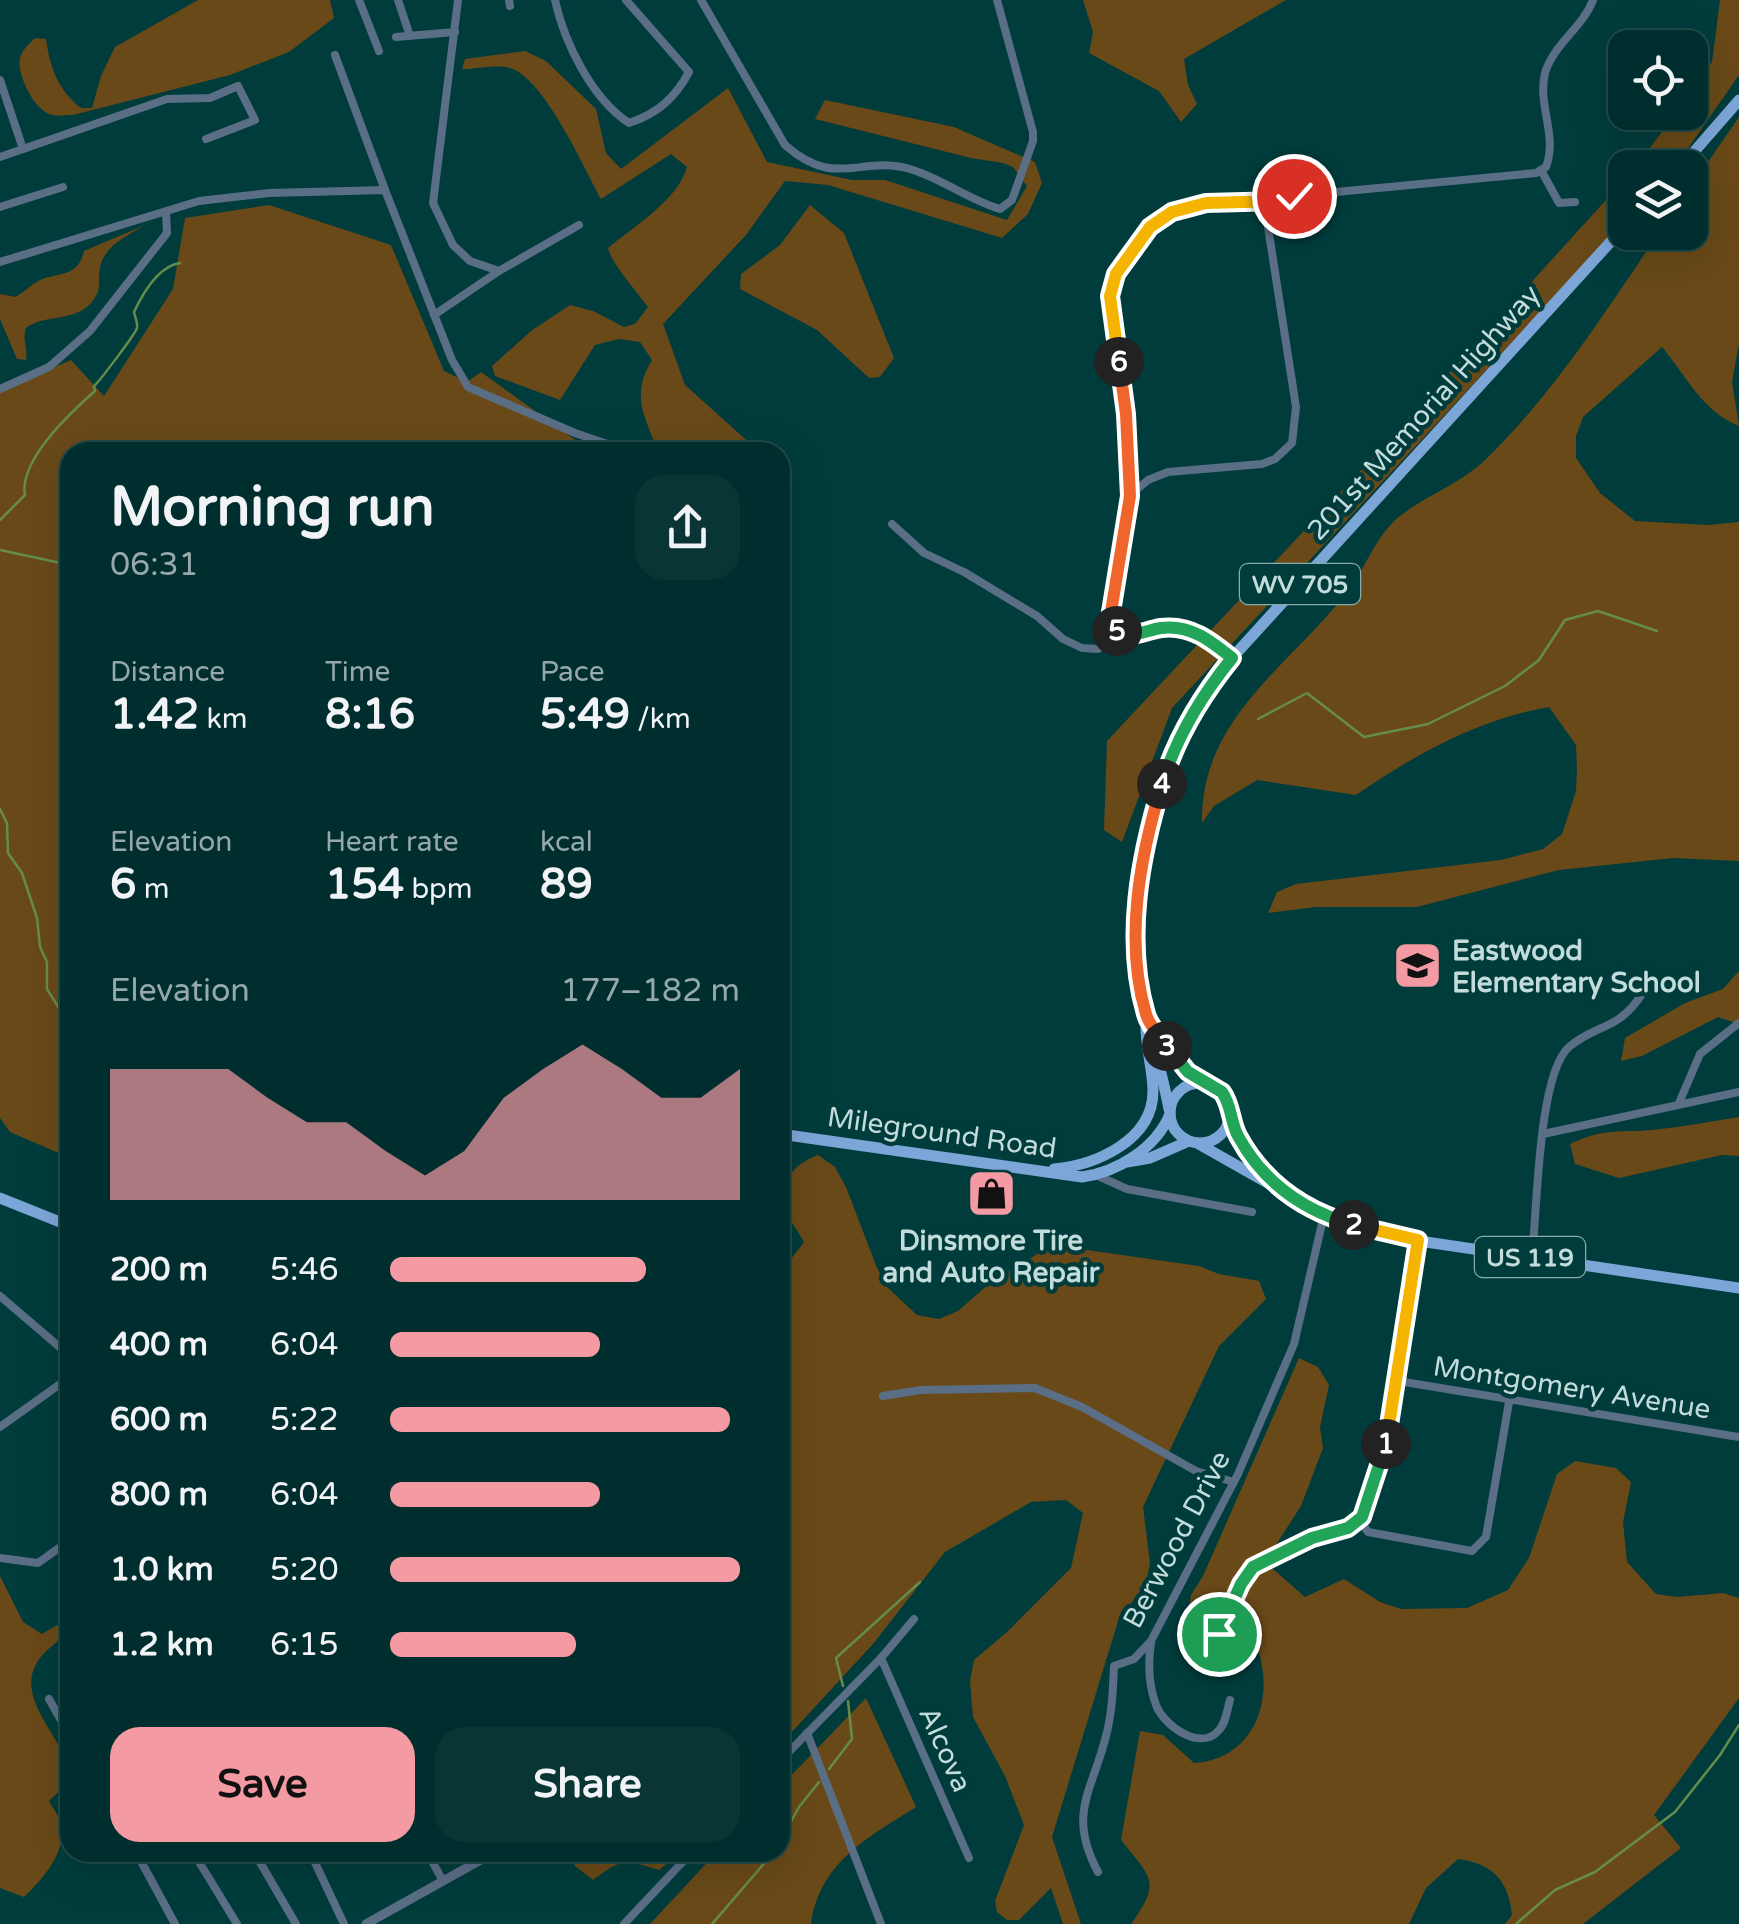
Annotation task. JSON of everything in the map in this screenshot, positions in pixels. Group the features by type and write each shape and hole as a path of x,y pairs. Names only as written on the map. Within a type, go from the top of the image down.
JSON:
{"main road":[{"path":"1696,150 1739,100"},
{"name":"201st Memorial Highway","path":"1170,1112 1161,1062 1146,1018 1134,946 1135,912 1164,776 1185,730 1200,701 1232,658 1608,245"},
{"path":"1027,1172 1084,1164 1103,1157 1122,1146 1143,1124 1153,1092 1146,1018"},
{"name":"201st Memorial Highway","path":"1146,1018 1177,1061 1205,1082"},
{"path":"1205,1082 1222,1092 1230,1106 1230,1117 1220,1136 1193,1142 1174,1128 1170,1112 1178,1092 1185,1086 1205,1082"},
{"name":"Mileground Road","path":"1123,1163 1161,1133 1170,1112"},
{"name":"US 119","path":"1230,1117 1238,1137 1270,1182"},
{"name":"Mileground Road","path":"790,1136 1082,1177 1193,1142"},
{"name":"US 119","path":"1193,1142 1324,1215 1418,1240 1739,1288"},
{"path":"0,1198 60,1222"}],"street":[{"path":"358,0 379,51"},
{"path":"398,0 410,36"},
{"path":"458,0 434,203 453,245 470,261 499,272"},
{"path":"555,0 574,55 614,114 628,123 650,116 679,91 690,72 626,0"},
{"path":"701,0 785,145 804,162 828,170 910,169 974,201 1000,209 1012,200 1033,132 997,0"},
{"path":"1122,636 1110,618 1130,496 1126,414 1110,296 1116,274 1150,227 1172,212 1206,203 1279,201 1294,196 1536,173 1550,157 1543,91 1545,73 1593,0"},
{"path":"396,37 455,32"},
{"path":"335,55 452,360 468,387 602,442"},
{"path":"0,80 23,148"},
{"path":"0,157 167,99 210,98 238,86 255,120 206,139"},
{"path":"1541,170 1559,203 1575,202"},
{"path":"0,207 63,187"},
{"path":"0,262 199,202 269,193 385,190"},
{"path":"1130,496 1148,480 1168,472 1262,464 1292,443 1296,407 1268,227 1271,211 1279,201"},
{"path":"0,388 49,366 90,330 168,233 166,212"},
{"path":"434,315 579,225"},
{"path":"892,524 924,552 1037,616 1063,639 1082,648 1098,648 1122,636 1176,626 1196,632 1232,658"},
{"path":"1532,1257 1553,1075 1568,1048 1628,1015 1642,994"},
{"path":"1679,1103 1700,1054 1739,1024"},
{"path":"1544,1134 1739,1092"},
{"name":"Mileground Road","path":"1096,1175 1128,1188 1252,1212"},
{"name":"Berwood Drive","path":"1098,1872 1082,1836 1084,1804 1106,1736 1114,1666 1134,1659 1151,1641 1234,1482 1294,1344 1324,1215"},
{"path":"1219,1634 1241,1584 1253,1567 1359,1520 1383,1461 1418,1240"},
{"path":"0,1296 60,1347"},
{"name":"Montgomery Avenue","path":"1398,1381 1739,1438"},
{"path":"0,1427 60,1384"},
{"path":"883,1396 920,1390 1036,1388 1082,1406 1196,1470 1234,1482"},
{"path":"1359,1520 1368,1532 1472,1551 1486,1538 1509,1402"},
{"path":"0,1558 38,1563 60,1547"},
{"path":"790,1750 914,1619"},
{"path":"1151,1641 1148,1660 1157,1710 1173,1727 1188,1737 1203,1739 1216,1734 1230,1700"},
{"name":"Alcova","path":"881,1658 970,1858"},
{"path":"49,1699 60,1718"},
{"path":"807,1732 880,1924"},
{"path":"141,1862 175,1924"},
{"path":"199,1862 237,1924"},
{"path":"260,1862 296,1924"},
{"path":"315,1862 344,1924"},
{"path":"433,1862 443,1881"},
{"path":"366,1924 476,1862"},
{"path":"624,1924 683,1862"}],"shaded area":[{"path":"198,0 330,0 334,18 289,52 230,75 73,115 43,111 27,90 19,65 21,55 35,38 46,39 61,86 81,108 92,108 115,47"},
{"path":"1083,0 1286,0 1184,59 1188,85 1197,104 1181,122 1159,91 1089,53 1093,32"},
{"path":"1720,0 1739,0 1739,75 1708,120 1708,67"},
{"path":"525,51 546,61 596,109 606,153 621,169 728,88 767,162 852,180 885,180 1007,220 1027,186 1013,167 1003,163 815,119 825,100 954,127 1035,162 1042,183 1028,214 1002,238 828,185 785,181 746,235 663,324 685,385 748,442 654,442 641,395 652,360 640,342 619,339 595,345 560,400 495,376 492,366 531,331 570,305 593,311 624,327 635,324 648,307 608,248 665,202 687,167 671,154 601,199 562,126 536,88 510,68 462,69 465,59"},
{"path":"1739,117 1739,343 1732,382 1739,426 1705,402 1662,347 1583,417 1576,436 1576,458 1600,493 1635,521 1708,525 1739,522 1739,861 1673,858 1559,870 1417,907 1316,907 1268,913 1277,892 1296,884 1501,860 1543,849 1562,834 1576,791 1576,745 1549,707 1472,730 1401,766 1356,795 1257,780 1214,806 1202,823 1205,786 1232,723 1348,591 1391,524 1474,470 1508,436 1577,352 1647,250 1708,250 1708,162"},
{"path":"1663,130 1701,130 1687,150 1648,150"},
{"path":"1608,198 1608,239 1172,708 1122,842 1104,830 1107,741 1361,470"},
{"path":"269,205 391,245 444,371 467,382 481,372 578,442 60,442 60,1154 10,1132 0,1118 0,390 71,360 104,396 173,289 185,218"},
{"path":"810,205 844,233 894,358 880,377 869,378 817,330 740,289 741,274 780,245"},
{"path":"145,225 107,253 91,303 76,313 26,328 26,360 17,359 0,319 0,294 16,297 41,279 74,268 84,251"},
{"path":"1739,971 1739,1024 1718,1017 1642,1056 1621,1061 1625,1038 1685,1003 1723,989"},
{"path":"1739,1117 1739,1156 1722,1155 1619,1178 1575,1164 1570,1144 1605,1133"},
{"path":"818,1155 835,1167 887,1287 917,1315 939,1319 958,1311 990,1283 1052,1245 1199,1266 1259,1281 1266,1299 1219,1346 1143,1507 1150,1563 1146,1585 1119,1618 1052,1837 1081,1924 1063,1924 1051,1888 1019,1920 1007,1920 997,1912 995,1901 1024,1825 1005,1776 973,1717 970,1681 974,1660 1071,1568 1083,1513 1066,1500 1031,1502 945,1552 873,1644 790,1734 790,1259 804,1242 790,1218 790,1175 803,1162"},
{"path":"1299,1358 1318,1367 1329,1385 1320,1427 1323,1448 1301,1506 1265,1562 1305,1597 1344,1579 1380,1602 1401,1609 1467,1608 1508,1590 1529,1558 1557,1474 1575,1461 1616,1468 1631,1482 1623,1522 1627,1562 1656,1594 1677,1597 1723,1593 1739,1598 1739,1698 1654,1815 1681,1848 1583,1924 1505,1924 1512,1915 1503,1883 1480,1865 1458,1859 1426,1888 1409,1924 1131,1924 1149,1889 1146,1872 1121,1840 1140,1731 1163,1735 1194,1763 1211,1760 1239,1745 1249,1734 1261,1706 1263,1672 1255,1647 1238,1636 1188,1617 1191,1595 1203,1576"},
{"path":"0,1576 23,1622 42,1634 60,1624 60,1639 39,1659 31,1679 32,1694 60,1747 60,1791 49,1801 60,1822 60,1846 45,1874 24,1897 0,1888"},
{"path":"866,1698 916,1807 864,1841 835,1868 816,1902 811,1924 650,1924 708,1862 790,1862 790,1777"},
{"path":"573,1862 669,1862 659,1870 624,1863 593,1880"}],"waterway":[{"path":"0,520 25,495 25,482 38,453 95,391 94,386 135,332 134,312 147,289 165,269 180,263"},
{"path":"0,550 60,563"},
{"path":"1258,719 1307,693 1364,737 1428,724 1505,686 1539,660 1565,620 1598,611 1657,631"},
{"path":"0,809 7,823 8,853 22,873 37,918 40,947 47,962 47,989 60,1010"},
{"path":"843,1686 836,1658 920,1582"},
{"path":"829,1769 852,1739 848,1701"},
{"path":"1516,1924 1555,1890 1595,1872 1675,1812 1739,1725"},
{"path":"790,1824 819,1782"},
{"path":"712,1924 765,1862"}],"place":[{"name":"Eastwood Elementary School","path":"1417,966"},
{"name":"Dinsmore Tire and Auto Repair","path":"991,1193"}],"route":[{"path":"1219,1634 1241,1584 1253,1567 1312,1538 1348,1528 1362,1517 1383,1461 1418,1240 1324,1215 1270,1182 1238,1137 1227,1098 1188,1072 1146,1018 1134,946 1135,912 1152,823 1174,752 1200,701 1232,658 1196,632 1176,626 1122,636 1110,618 1130,496 1126,414 1110,296 1116,274 1150,227 1172,212 1206,203 1279,201 1294,196"}]}
